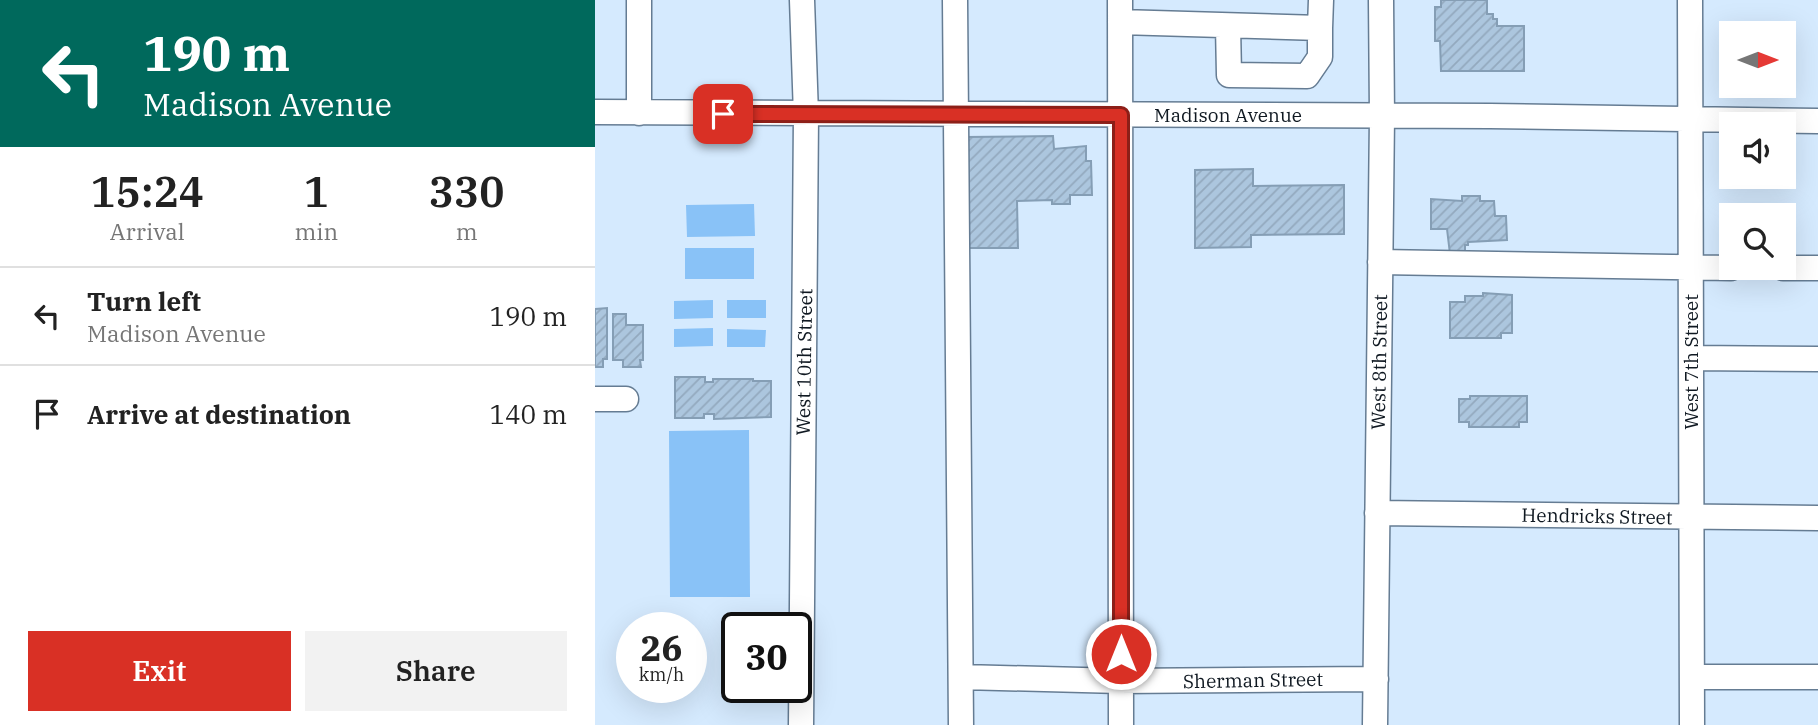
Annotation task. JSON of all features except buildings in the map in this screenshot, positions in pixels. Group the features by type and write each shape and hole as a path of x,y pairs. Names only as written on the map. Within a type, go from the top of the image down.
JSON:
{"street":[{"path":"639,0 639,113"},
{"name":"West 10th Street","path":"801,725 806,114 802,0"},
{"path":"955,0 961,725"},
{"path":"1229,75 1307,76 1321,57 1321,0"},
{"name":"West 8th Street","path":"1375,725 1381,0"},
{"name":"West 7th Street","path":"1690,0 1692,725"},
{"path":"1121,725 1120,11 1228,26 1320,28"},
{"path":"1226,116 1228,26"},
{"name":"Madison Avenue","path":"595,112 1818,121"},
{"path":"1380,262 1719,268"},
{"path":"1796,268 1818,268"},
{"path":"1691,358 1818,359"},
{"path":"595,399 626,399"},
{"name":"Hendricks Street","path":"1377,513 1818,518"},
{"name":"Sherman Street","path":"962,677 1120,681 1375,679"},
{"path":"1692,677 1818,677"}],"shaded area":[{"path":"754,204 755,236 687,237 686,205"},
{"path":"685,248 754,248 754,279 685,279"},
{"path":"713,300 713,318 674,319 674,301"},
{"path":"727,300 766,300 766,318 727,318"},
{"path":"713,328 713,346 674,347 674,329"},
{"path":"727,329 766,330 765,347 727,347"},
{"path":"749,430 750,597 670,597 669,431"}],"route":[{"path":"723,114 1121,115 1121,654"}]}
